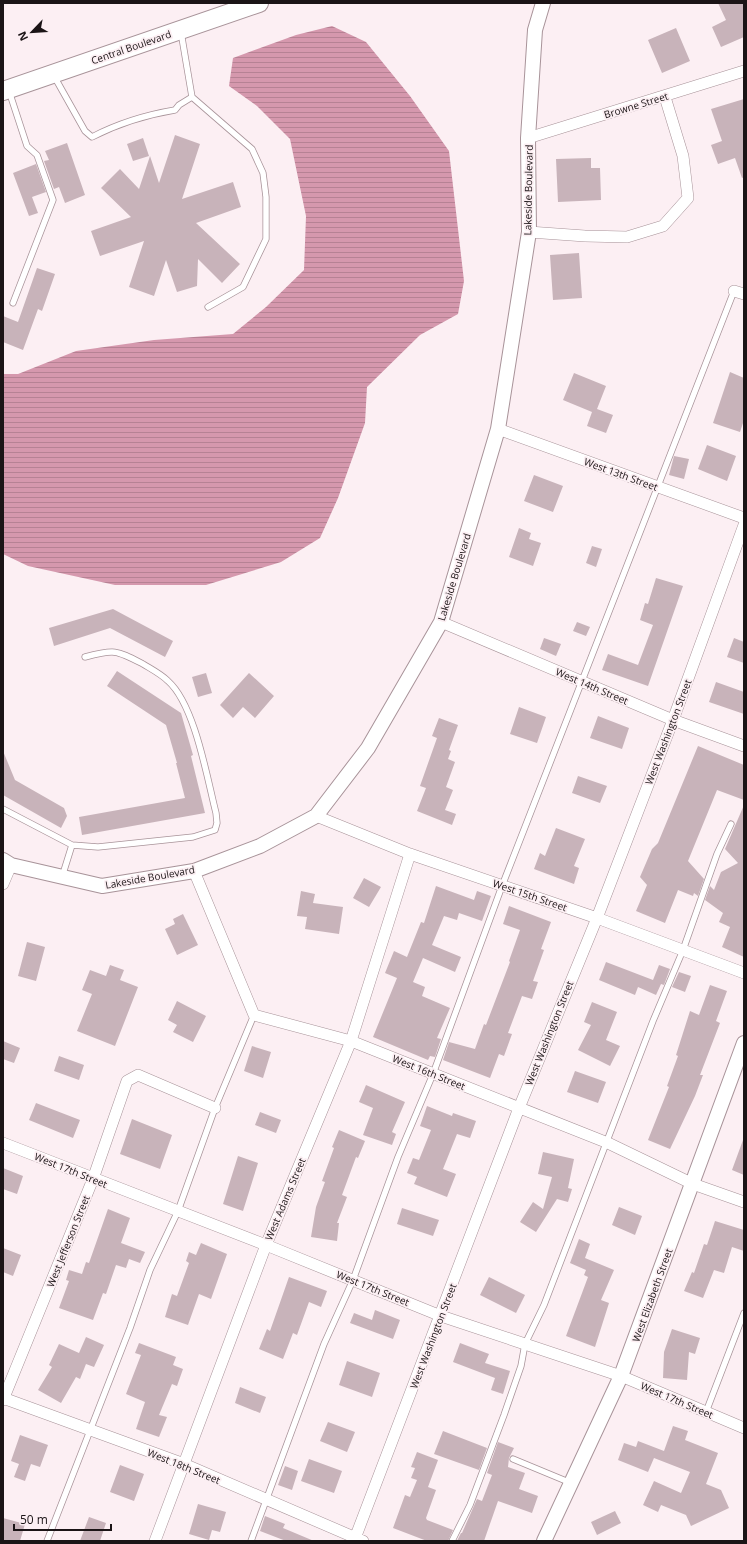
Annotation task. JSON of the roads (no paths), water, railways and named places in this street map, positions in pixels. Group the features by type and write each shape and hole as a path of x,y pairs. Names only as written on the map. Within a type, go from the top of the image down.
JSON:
{"main road":[{"name":"Central Boulevard","path":"6,90 259,3"}],"street":[{"name":"Lakeside Boulevard","path":"7,862 102,886 194,871 260,846 316,816 368,748 440,622 498,429 528,232 528,138 534,30 543,3"},
{"name":"Browne Street","path":"528,138 744,71"},
{"path":"528,232 628,237 663,226 688,198 683,156 664,97"},
{"name":"West 13th Street","path":"498,429 744,518"},
{"name":"West Washington Street","path":"357,1540 519,1108 597,918 673,720 744,525"},
{"name":"West 14th Street","path":"440,622 673,720 744,746"},
{"name":"West 15th Street","path":"316,816 410,854 597,918 744,973"},
{"name":"West Adams Street","path":"155,1541 266,1245 351,1041 410,854"},
{"path":"3,884 7,862"},
{"path":"194,871 254,1015"},
{"name":"West 16th Street","path":"254,1015 351,1041 608,1143 693,1184 744,1202"},
{"name":"West Elizabeth Street","path":"544,1541 621,1376 693,1184 744,1042"},
{"name":"West Jefferson Street","path":"3,1398 93,1179 127,1081 138,1076 215,1108"},
{"name":"West 17th Street","path":"3,1143 266,1245 441,1316 621,1376 744,1428"},
{"name":"West 18th Street","path":"3,1398 184,1464 357,1540"}],"lane":[{"path":"181,30 192,97 252,149 264,173 266,197 266,239 244,287 208,307"},
{"path":"53,74 86,131 92,136 111,127 144,116 175,110 179,105 192,97"},
{"path":"6,90 27,146 37,155 53,200 13,303"},
{"path":"251,1541 268,1501 324,1344 353,1280 401,1150 433,1074 502,886 659,488 739,293"},
{"path":"3,809 72,845 98,847 193,837 215,830 217,823 191,718 169,681 119,652 109,651 85,657"},
{"path":"452,1541 470,1504 504,1415 521,1366 525,1344 544,1305 608,1143 653,1021 683,950 717,854 731,824"},
{"path":"62,877 72,845"},
{"path":"48,1541 130,1328 150,1270 178,1212 215,1108 254,1015"},
{"path":"706,1412 744,1313"},
{"path":"513,1459 571,1483"}]}
